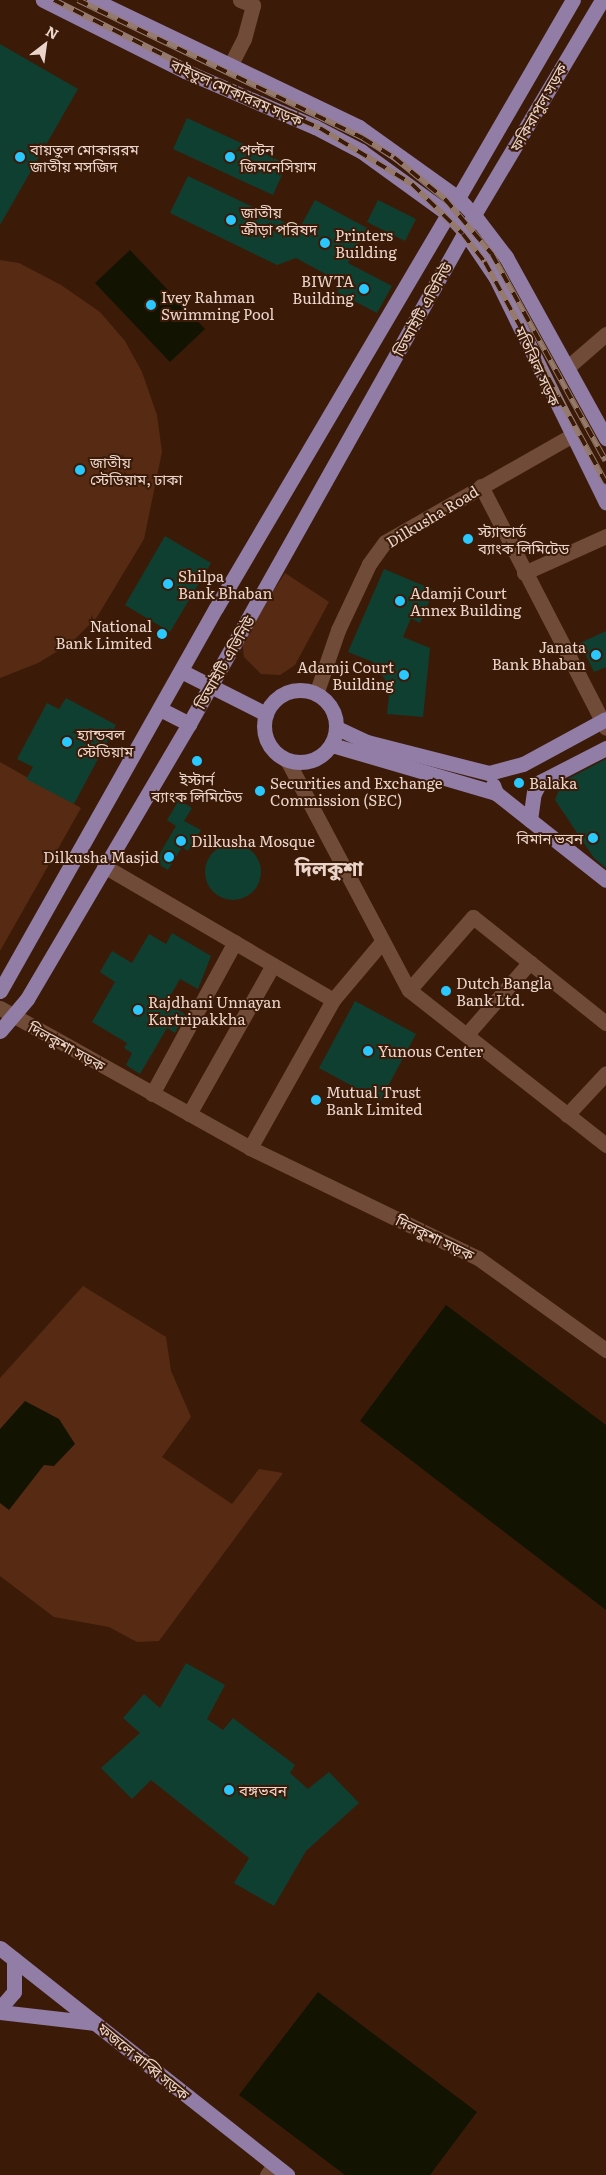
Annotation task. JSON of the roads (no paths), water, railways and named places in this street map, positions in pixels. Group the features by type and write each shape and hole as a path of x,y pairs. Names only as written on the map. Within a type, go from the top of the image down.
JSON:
{"main road":[{"name":"বাইতুল মোকাররম সড়ক","path":"42,0 186,71 323,131 361,151 448,214 465,232"},
{"name":"বাইতুল মোকাররম সড়ক","path":"94,0 360,127 458,198 474,214"},
{"name":"ফকিরাপুল সড়ক","path":"448,214 573,0"},
{"name":"ফকিরাপুল সড়ক","path":"465,232 602,0"},
{"name":"ডিআইটি এভিনিউ","path":"0,991 373,336 448,214"},
{"name":"মতিঝিল সড়ক","path":"474,214 506,257 568,366 606,438"},
{"name":"ডিআইটি এভিনিউ","path":"0,1031 15,1017 189,724 465,232"},
{"name":"মতিঝিল সড়ক","path":"465,232 496,278 571,436 606,503"},
{"path":"181,671 266,714"},
{"path":"292,691 316,694 331,708 337,728 332,745 312,760 287,760 270,746 264,725 266,714 281,695 292,691"},
{"path":"160,709 189,724"},
{"path":"337,728 367,742 490,774 522,764 605,723"},
{"path":"332,745 496,793 606,880"},
{"path":"530,820 534,793 540,782 606,748"},
{"path":"490,774 496,793"},
{"name":"ফজলে রাব্বি সড়ক","path":"0,1948 96,2023 270,2170 287,2175"},
{"path":"0,2008 13,1995 14,1959"},
{"path":"0,2012 96,2023"}],"street":[{"path":"230,66 244,39 253,4 240,0"},
{"path":"568,366 606,334"},
{"name":"Dilkusha Road","path":"316,694 338,630 369,564 385,542 571,436"},
{"path":"481,486 524,573 605,723"},
{"path":"524,573 606,536"},
{"path":"287,760 381,943 409,990 468,1033 606,1145"},
{"path":"104,866 333,1000"},
{"path":"409,990 473,917 606,1022"},
{"path":"152,1094 235,942"},
{"path":"250,1148 333,1000 381,943"},
{"path":"468,1033 530,962"},
{"path":"189,1114 273,966"},
{"name":"দিলকুশা সড়ক","path":"0,1008 250,1148 478,1258 606,1350"},
{"path":"567,1115 606,1073"}],"railway":[{"path":"54,0 243,95 320,128 412,184 463,234 485,262 606,483"},
{"path":"78,0 363,138 394,157 445,199 492,254 606,461"}],"place":[{"name":"বায়তুল মোকাররম জাতীয় মসজিদ","path":"20,157"},
{"name":"পল্টন জিমনেসিয়াম","path":"230,157"},
{"name":"জাতীয় ক্রীড়া পরিষদ","path":"231,220"},
{"name":"Printers Building","path":"325,243"},
{"name":"BIWTA Building","path":"364,289"},
{"name":"Ivey Rahman Swimming Pool","path":"151,305"},
{"name":"জাতীয় স্টেডিয়াম, ঢাকা","path":"80,470"},
{"name":"স্ট্যান্ডার্ড ব্যাংক লিমিটেড","path":"468,539"},
{"name":"Shilpa Bank Bhaban","path":"168,584"},
{"name":"Adamji Court Annex Building","path":"400,601"},
{"name":"National Bank Limited","path":"162,634"},
{"name":"Janata Bank Bhaban","path":"596,655"},
{"name":"Adamji Court Building","path":"404,675"},
{"name":"হ্যান্ডবল স্টেডিয়াম","path":"67,742"},
{"name":"ইস্টার্ন ব্যাংক লিমিটেড","path":"197,761"},
{"name":"Balaka","path":"519,783"},
{"name":"Securities and Exchange Commission (SEC)","path":"260,791"},
{"name":"বিমান ভবন","path":"593,838"},
{"name":"Dilkusha Mosque","path":"181,841"},
{"name":"Dilkusha Masjid","path":"169,857"},
{"name":"Dutch Bangla Bank Ltd.","path":"446,991"},
{"name":"Rajdhani Unnayan Kartripakkha","path":"138,1010"},
{"name":"Yunous Center","path":"368,1051"},
{"name":"Mutual Trust Bank Limited","path":"316,1100"},
{"name":"বঙ্গভবন","path":"229,1790"}],"district":[{"name":"দিলকুশা","path":"329,867"}]}
